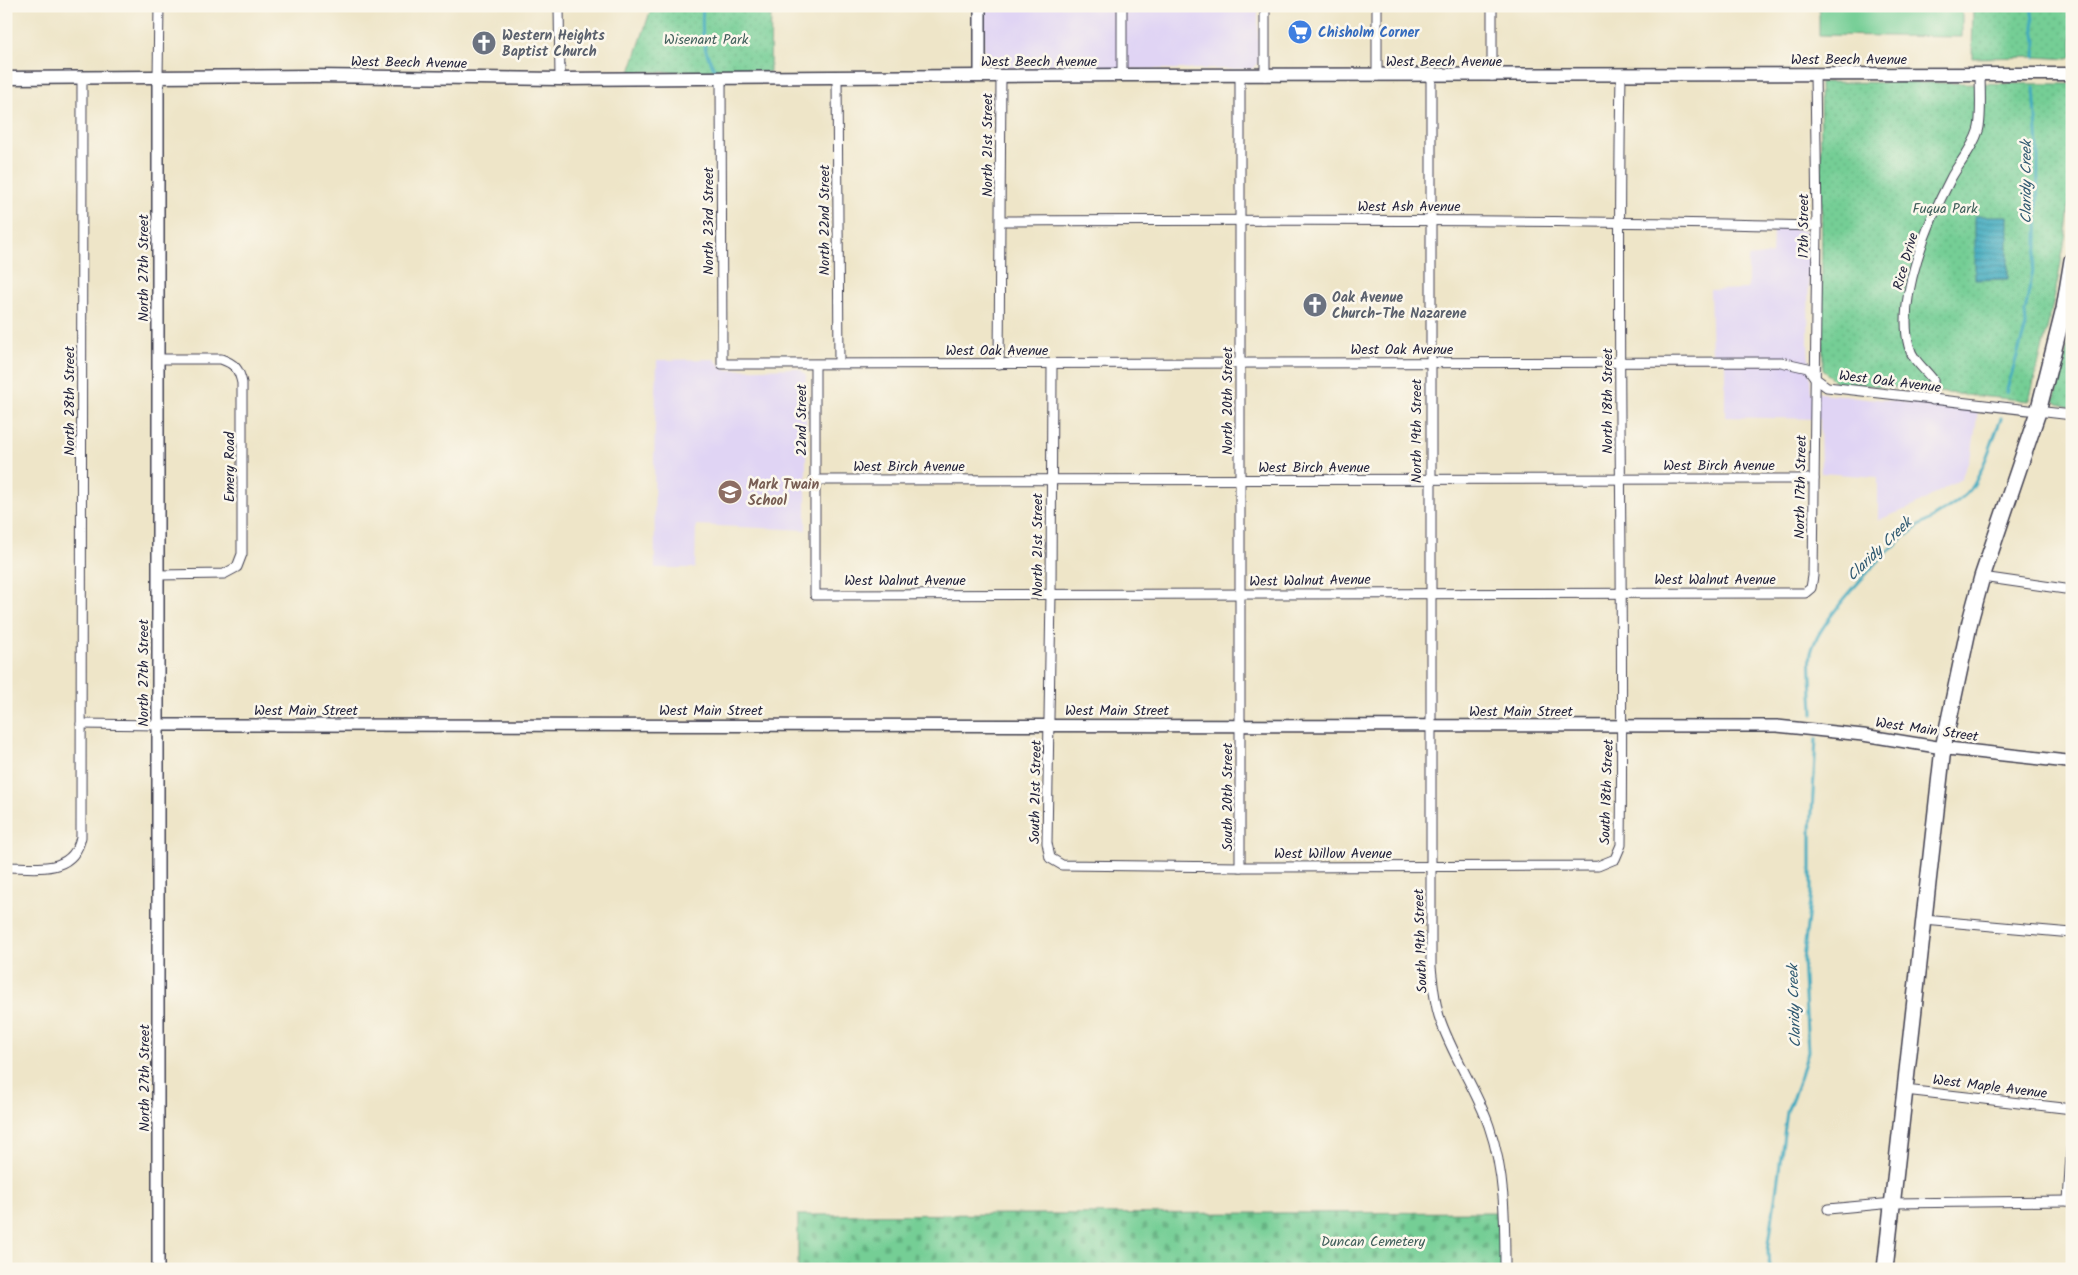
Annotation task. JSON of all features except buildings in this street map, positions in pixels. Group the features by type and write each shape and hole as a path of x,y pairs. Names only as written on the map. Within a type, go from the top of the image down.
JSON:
{"main road":[{"name":"West Beech Avenue","path":"6,78 332,76 560,79 1122,75 1621,76 2072,74"},
{"path":"1885,1269 1942,748 1960,660 1982,577 2038,412 2059,328 2072,260"},
{"name":"West Main Street","path":"1942,748 2072,762"}],"street":[{"path":"158,77 159,6"},
{"path":"559,6 560,79"},
{"path":"980,6 980,76"},
{"path":"1122,6 1122,75"},
{"path":"1265,6 1265,76"},
{"path":"1377,6 1377,76"},
{"path":"1492,6 1492,76"},
{"name":"17th Street","path":"1815,74 1817,226 1816,379"},
{"name":"Rice Drive","path":"1933,400 1933,380 1917,362 1909,348 1906,315 1917,260 1934,212 1951,177 1979,131 1980,74"},
{"name":"North 22nd Street","path":"837,76 839,363"},
{"name":"North 21st Street","path":"1000,364 1001,76"},
{"name":"North 20th Street","path":"1240,76 1241,726"},
{"name":"North 19th Street","path":"1431,76 1430,592 1432,726"},
{"name":"North 18th Street","path":"1621,76 1619,221 1622,726"},
{"name":"North 28th Street","path":"6,867 56,866 65,862 78,850 81,837 82,77"},
{"name":"North 27th Street","path":"158,77 158,1269"},
{"name":"North 23rd Street","path":"721,77 722,364"},
{"name":"West Ash Avenue","path":"1001,221 1619,221 1817,226"},
{"name":"Emery Road","path":"158,359 222,359 231,362 239,369 242,383 242,554 232,572 224,574 158,575"},
{"name":"West Oak Avenue","path":"722,364 1781,362 1808,368 1816,379 1826,387 2072,415"},
{"name":"North 21st Street","path":"1050,725 1052,364"},
{"name":"22nd Street","path":"815,365 815,595"},
{"name":"North 17th Street","path":"1805,593 1811,588 1812,576 1816,379"},
{"name":"West Birch Avenue","path":"814,480 1431,481 1621,478 1814,479"},
{"path":"1982,577 2072,590"},
{"name":"West Walnut Avenue","path":"815,595 1430,592 1805,593"},
{"path":"81,724 159,725"},
{"name":"West Main Street","path":"159,725 1777,726 1863,735 1942,748"},
{"name":"South 21st Street","path":"1050,725 1047,843 1050,858"},
{"name":"South 20th Street","path":"1240,867 1241,726"},
{"name":"South 19th Street","path":"1432,726 1431,967 1434,994 1439,1016 1489,1125 1500,1162 1504,1203 1505,1269"},
{"name":"South 18th Street","path":"1615,859 1621,845 1622,726"},
{"name":"West Willow Avenue","path":"1050,858 1062,864 1240,867 1598,866 1615,859"},
{"path":"1924,920 2072,933"},
{"name":"West Maple Avenue","path":"1905,1090 2072,1110"},
{"path":"1828,1209 1893,1203 2070,1203 2072,1138"}],"shaded area":[{"path":"984,6 1258,6 1258,62 1252,69 993,69 984,60"},
{"path":"1785,227 1804,231 1809,236 1808,345 1811,392 1978,410 1972,452 1961,479 1912,507 1878,520 1878,477 1821,473 1820,419 1725,417 1725,357 1712,357 1710,290 1748,289 1748,257 1772,254 1773,229"},
{"name":"Mark Twain School","path":"714,359 725,370 795,368 801,370 806,375 806,530 696,525 695,568 655,568 654,459 657,360"}],"green space":[{"name":"Wisenant Park","path":"652,6 771,6 770,72 630,72"},
{"path":"1819,6 1962,6 1962,37 1819,35"},
{"path":"1973,6 2072,6 2072,56 2068,59 2035,57 1972,58"},
{"name":"Fuqua Park","path":"1820,82 2072,84 2071,172 2067,225 2046,336 2029,401 1835,382 1823,370"},
{"path":"2072,329 2072,408 2054,401"},
{"name":"Duncan Cemetery","path":"1500,1212 1502,1269 798,1269 798,1215"}],"water":[{"path":"1975,216 2008,216 2008,279 1975,280"}],"waterway":[{"path":"703,6 702,24 705,49 717,72"},
{"name":"Claridy Creek","path":"2031,6 2036,41 2035,57"},
{"name":"Claridy Creek","path":"2006,392 2026,326 2025,312 2037,249 2038,148 2034,87"},
{"name":"Claridy Creek","path":"1813,714 1811,653 1816,639 1826,623 1870,570 1900,541 1919,526 1954,504 1968,492 1981,470 2001,419"},
{"name":"Claridy Creek","path":"1769,1269 1768,1251 1787,1112 1801,1076 1808,1051 1803,959 1811,892 1811,830 1816,739"}],"place":[{"name":"Chisholm Corner","path":"1300,32"},
{"name":"Western Heights Baptist Church","path":"484,43"},
{"name":"Oak Avenue Church-The Nazarene","path":"1315,305"},
{"name":"Mark Twain School","path":"730,492"}]}
